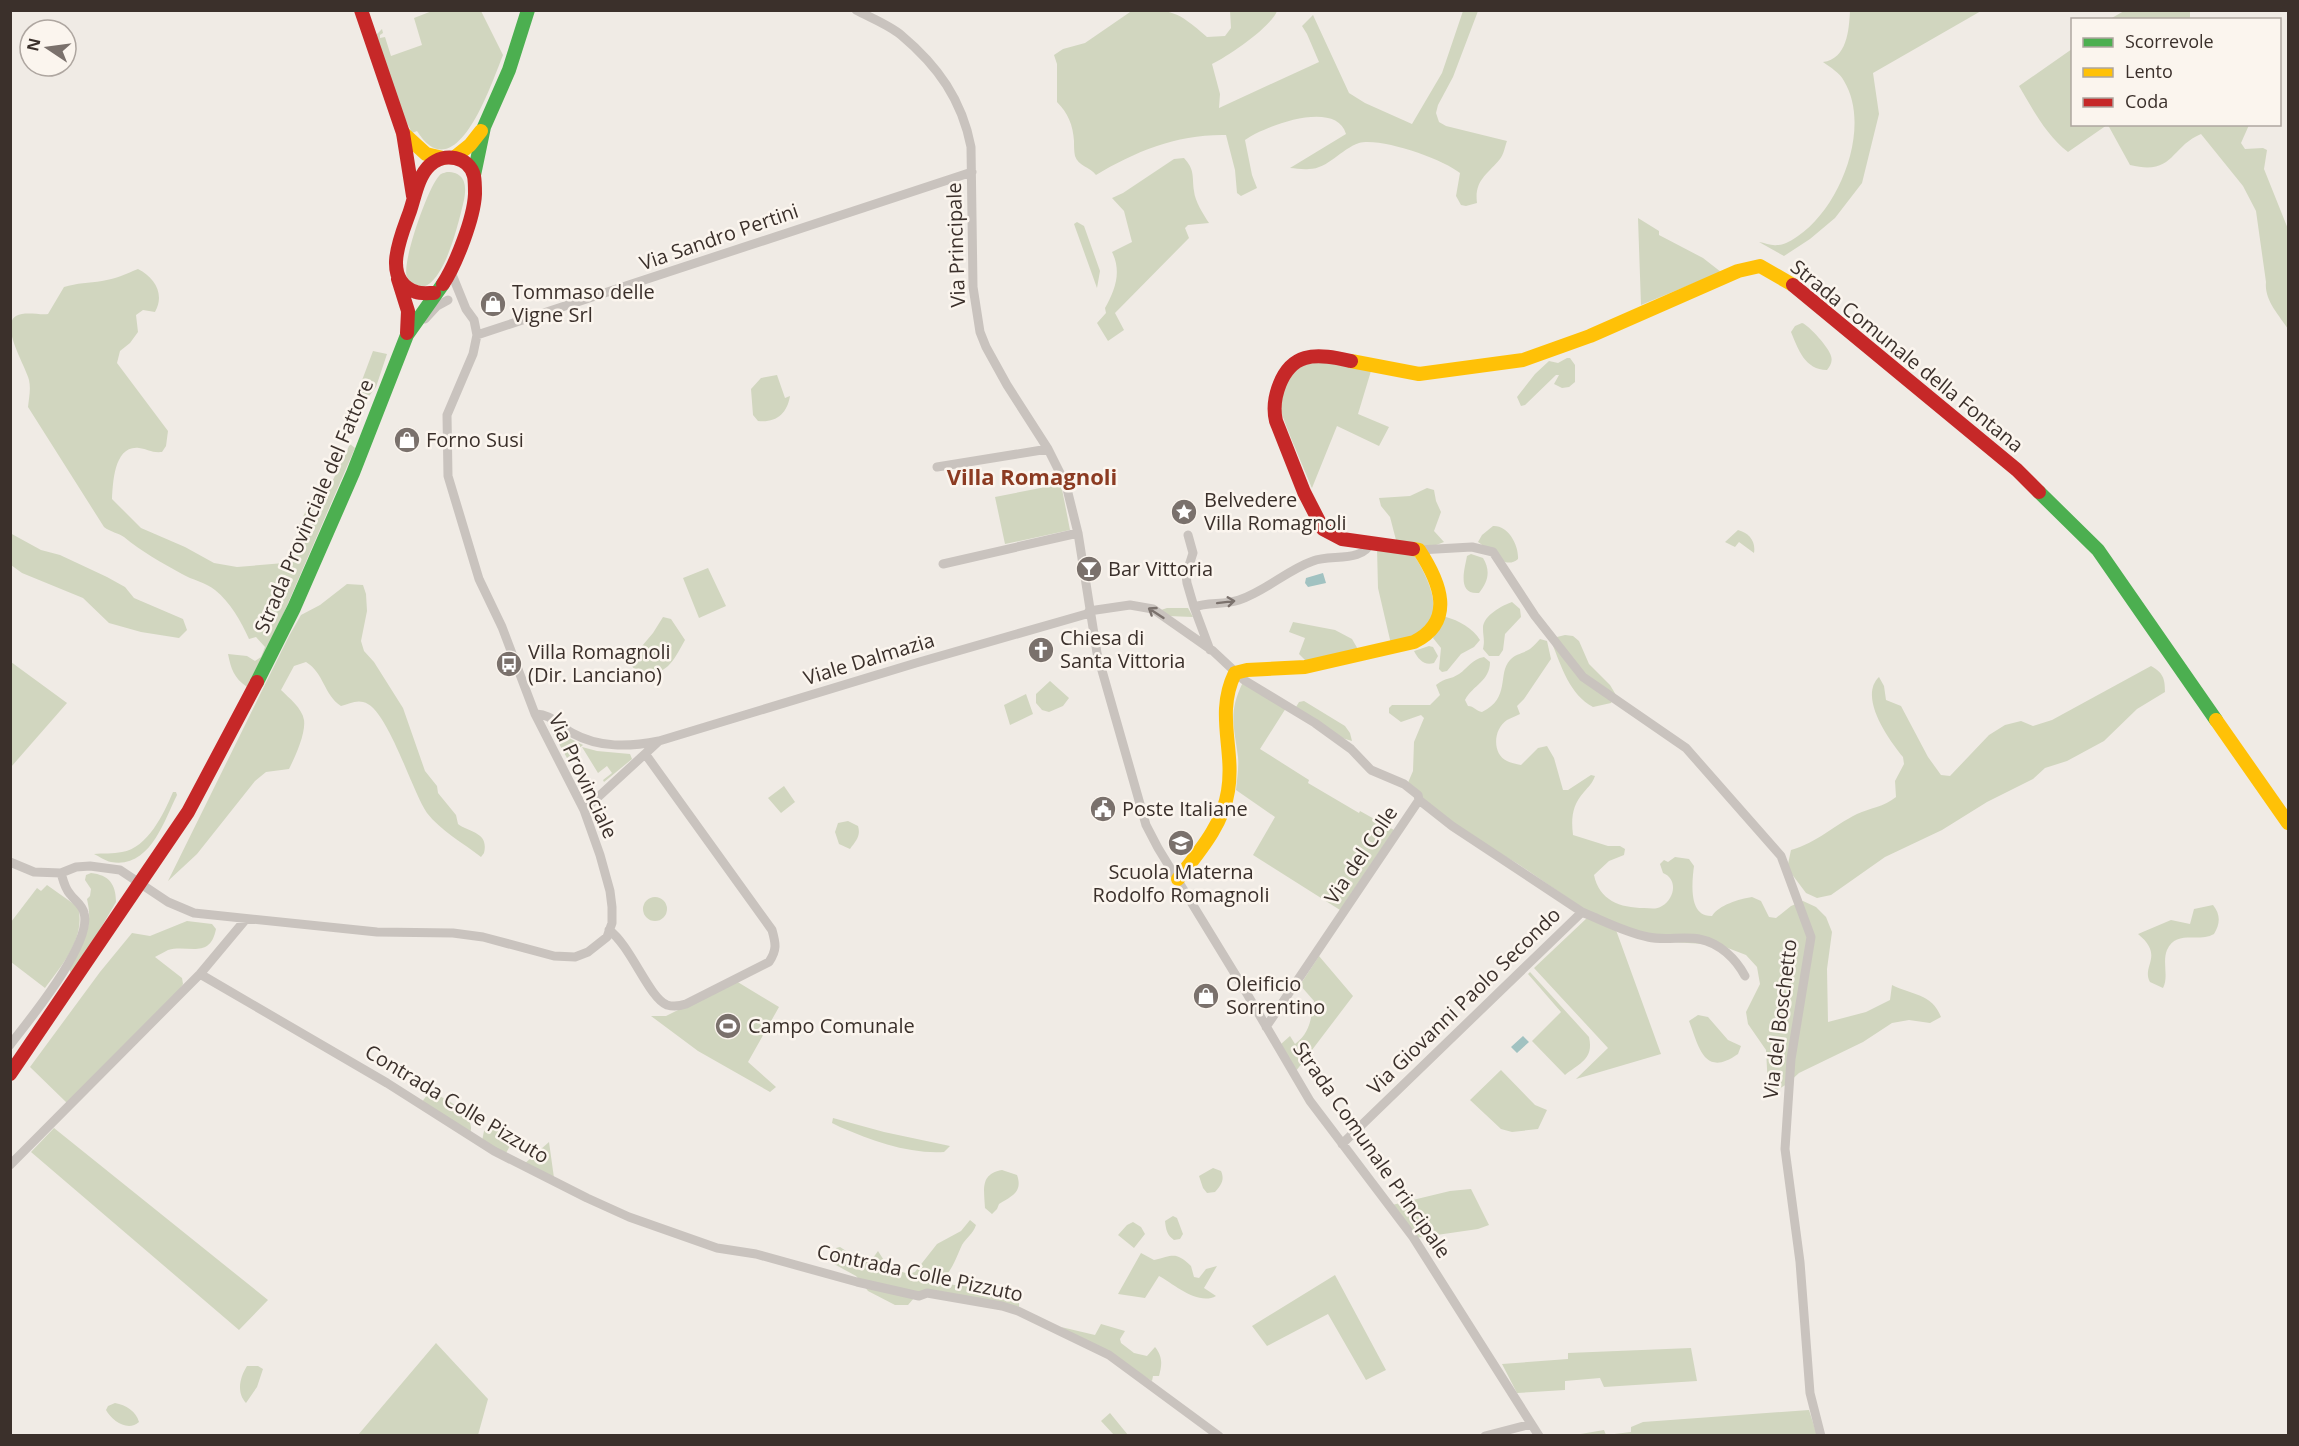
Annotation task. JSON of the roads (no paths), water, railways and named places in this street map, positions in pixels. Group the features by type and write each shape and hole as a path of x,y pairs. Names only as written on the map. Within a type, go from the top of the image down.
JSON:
{"street":[{"path":"361,10 403,133 413,201"},
{"path":"474,175 484,127 508,70 528,10"},
{"name":"Via Principale","path":"856,10 901,35 937,72 951,90 967,125 972,172 973,287 980,332 1006,385 1048,449 1066,485 1078,533 1090,612"},
{"path":"466,309 434,293 416,292 405,285 397,273 396,254 420,180 430,165 449,158 470,145 484,127"},
{"path":"403,133 426,154 467,164 474,175"},
{"name":"Via Sandro Pertini","path":"477,335 972,172"},
{"name":"Strada Provinciale del Fattore","path":"10,1074 188,812 254,690 294,608 353,473 406,335 451,272 471,215 475,196 474,175"},
{"name":"Strada Comunale della Fontana","path":"1371,542 1349,543 1320,527 1311,511 1274,411 1281,381 1290,368 1305,357 1334,358 1403,374 1419,374 1523,360 1590,336 1738,271 1760,266 1787,280 2017,470 2098,550 2289,823"},
{"path":"451,272 466,309 474,320 477,335"},
{"name":"Strada Provinciale del Fattore","path":"397,273 408,311 406,335"},
{"path":"399,353 428,314 448,300"},
{"name":"Via Provinciale","path":"477,335 473,354 447,415 448,476 480,579 502,627 535,714 584,810 610,891 612,924 609,930"},
{"path":"937,467 1048,449"},
{"path":"944,564 1078,533"},
{"path":"1188,535 1193,553 1186,575 1187,584 1210,650"},
{"path":"1178,879 1213,830 1228,793 1225,711 1227,687 1235,673 1247,670 1305,667 1427,638 1435,630 1440,607 1437,584 1419,550 1371,542 1369,548 1361,554 1311,561 1238,600 1204,603 1194,607"},
{"name":"Via del Boschetto","path":"1419,550 1472,547 1493,552 1535,616 1583,677 1686,748 1781,856 1811,937 1791,1059 1785,1149 1800,1262 1810,1393 1821,1436"},
{"name":"Viale Dalmazia","path":"535,714 546,716 570,733 597,742 626,746 659,741 1090,612 1130,605 1153,609 1210,650"},
{"name":"Strada Comunale Principale","path":"1090,612 1097,653 1141,810 1158,848 1310,1101 1413,1238 1539,1436"},
{"name":"Via del Colle","path":"1210,650 1235,673 1315,723 1351,749 1371,770 1404,784 1418,795 1419,800 1266,1027"},
{"path":"584,810 659,741"},
{"path":"10,862 34,872 61,873 76,867 90,866 120,870 168,902 194,913 377,932 453,933 483,937 554,956 575,957 588,952 600,945 607,937 609,930 624,944 657,998 666,1005 676,1006 686,1004 769,962 775,953 776,944 772,930 646,755"},
{"path":"1419,800 1452,826 1582,912"},
{"path":"10,1046 70,961 84,925 85,914 81,905 69,893 61,873"},
{"name":"Via Giovanni Paolo Secondo","path":"1342,1144 1582,912 1626,932 1663,940 1700,939 1714,944 1739,964 1745,976"},
{"path":"10,1165 200,974 246,919"},
{"name":"Contrada Colle Pizzuto","path":"200,974 387,1083 494,1151 587,1198 629,1217 717,1248 756,1254 857,1282 919,1296 927,1293 1002,1306 1018,1311 1108,1355 1219,1436"},
{"path":"1485,1436 1531,1424"}],"water":[{"path":"1323,573 1326,583 1308,587 1305,583 1306,578"},
{"path":"1523,1036 1529,1042 1517,1053 1511,1047"}],"place":[{"name":"Tommaso delle Vigne Srl","path":"493,304"},
{"name":"Forno Susi","path":"407,440"},
{"name":"Belvedere Villa Romagnoli","path":"1184,512"},
{"name":"Bar Vittoria","path":"1089,569"},
{"name":"Chiesa di Santa Vittoria","path":"1041,650"},
{"name":"Villa Romagnoli (Dir. Lanciano)","path":"509,664"},
{"name":"Poste Italiane","path":"1103,809"},
{"name":"Scuola Materna Rodolfo Romagnoli","path":"1181,843"},
{"name":"Oleificio Sorrentino","path":"1206,996"},
{"name":"Campo Comunale","path":"728,1026"}],"district":[{"name":"Villa Romagnoli","path":"1032,477"}]}
